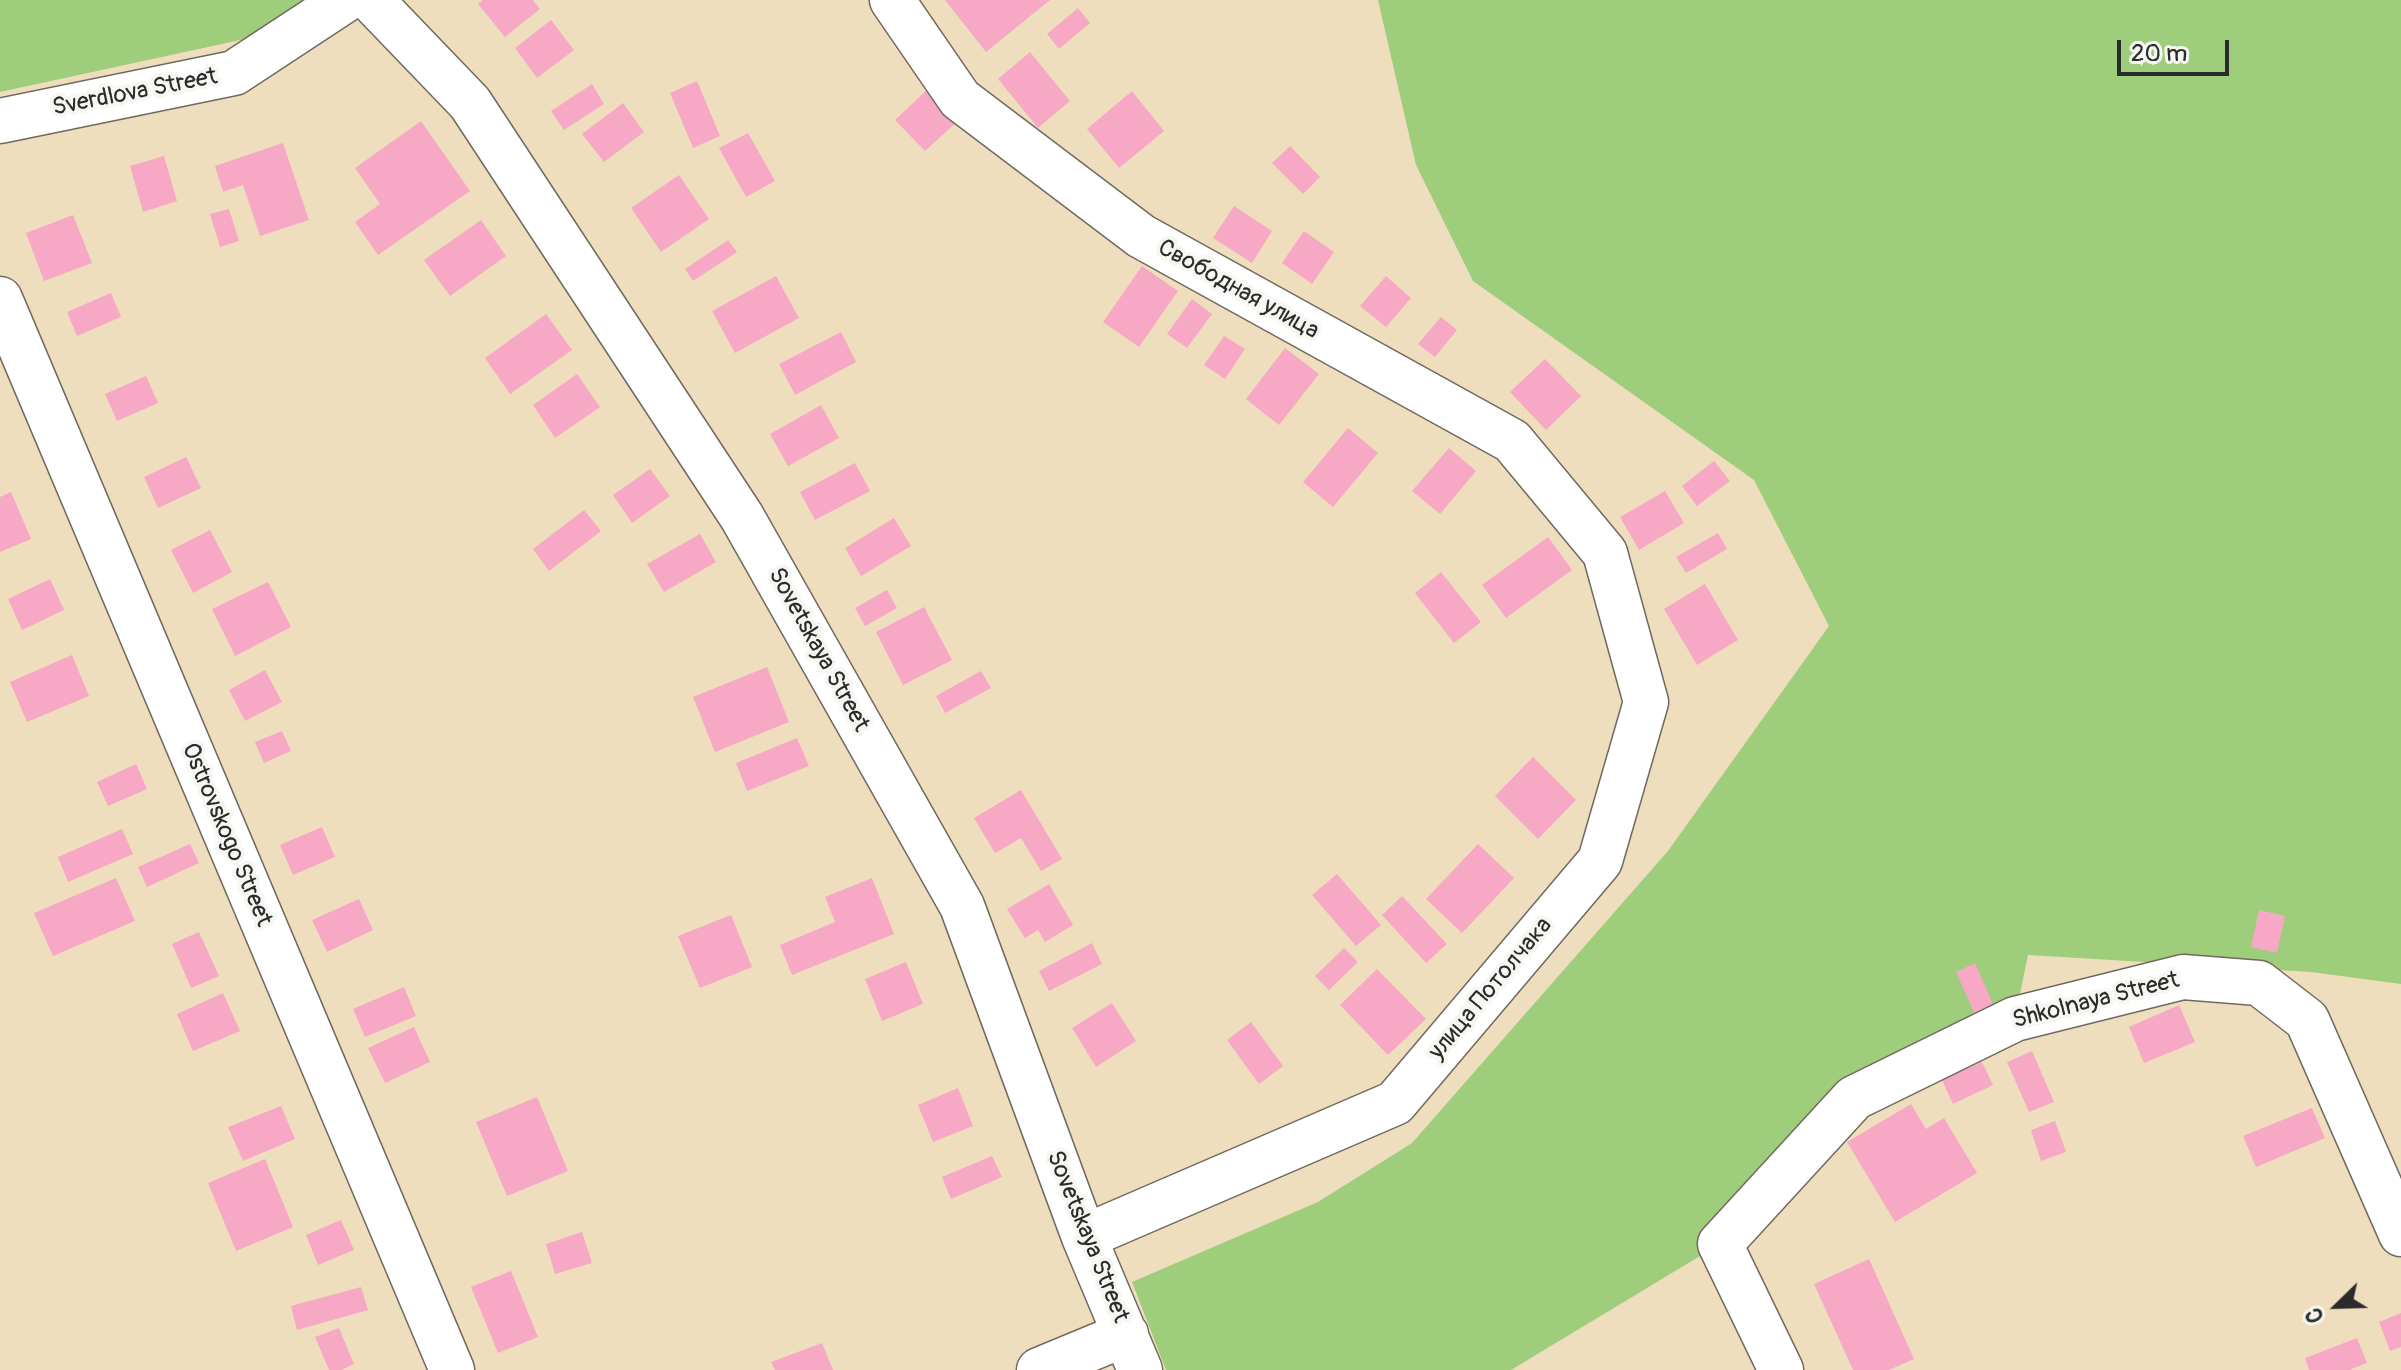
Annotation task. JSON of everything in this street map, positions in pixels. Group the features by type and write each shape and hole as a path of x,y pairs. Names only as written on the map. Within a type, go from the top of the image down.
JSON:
{"street":[{"name":"Sverdlova Street","path":"0,121 234,73 345,0"},
{"name":"Sovetskaya Street","path":"371,0 470,103 742,517 962,906 1084,1237 1133,1352"},
{"name":"Свободная улица","path":"892,0 960,99 1141,236 1512,441 1605,553"},
{"name":"Ostrovskogo Street","path":"0,299 452,1370"},
{"name":"улица Потолчака","path":"1084,1237 1395,1103 1600,861 1646,702 1605,553"},
{"name":"Shkolnaya Street","path":"1781,1370 1720,1244 1854,1098 2015,1019 2183,977 2259,983 2307,1020 2401,1234"},
{"path":"1039,1370 1133,1352"}],"green space":[{"path":"0,0 307,0 245,39 0,92"},
{"path":"1378,0 2401,0 2401,984 2311,972 2028,955 2015,1019 1854,1098 1720,1244 1511,1370 1166,1370 1132,1282 1318,1202 1412,1143 1668,851 1829,626 1754,480 1473,281 1416,165"}],"building":[{"path":"483,0 533,0 540,9 505,37 478,4"},
{"path":"945,0 1050,0 986,52"},
{"path":"1078,8 1090,23 1059,49 1047,34"},
{"path":"551,20 574,50 537,78 515,48"},
{"path":"1030,52 1070,101 1038,128 998,79"},
{"path":"697,81 720,136 693,148 670,93"},
{"path":"592,84 604,104 564,130 551,111"},
{"path":"929,88 959,120 925,151 895,120"},
{"path":"1132,91 1164,131 1119,168 1087,129"},
{"path":"623,103 644,132 604,162 582,134"},
{"path":"421,121 470,191 378,255 355,222 380,204 355,168"},
{"path":"748,133 775,181 746,197 719,148"},
{"path":"283,143 309,220 260,236 243,185 223,192 215,166"},
{"path":"1290,146 1320,177 1303,194 1272,163"},
{"path":"164,156 177,201 143,212 130,166"},
{"path":"679,175 709,219 661,252 631,208"},
{"path":"1234,206 1272,231 1252,263 1213,238"},
{"path":"229,209 239,241 220,247 210,214"},
{"path":"73,215 92,263 44,281 26,233"},
{"path":"481,220 506,256 450,296 424,260"},
{"path":"1304,231 1334,252 1312,284 1282,263"},
{"path":"728,240 737,252 693,281 685,269"},
{"path":"1142,266 1178,291 1139,347 1103,322"},
{"path":"776,276 799,318 735,353 712,311"},
{"path":"1386,276 1411,298 1386,327 1360,306"},
{"path":"111,293 121,317 77,336 67,312"},
{"path":"1192,299 1212,314 1187,348 1167,334"},
{"path":"546,314 572,350 510,394 485,358"},
{"path":"1441,317 1457,330 1435,357 1418,344"},
{"path":"841,332 856,362 795,395 779,364"},
{"path":"1224,336 1245,349 1225,379 1204,365"},
{"path":"1285,348 1319,374 1279,425 1246,399"},
{"path":"1545,359 1581,396 1546,430 1510,392"},
{"path":"577,374 600,407 555,438 533,405"},
{"path":"146,376 158,403 117,421 105,394"},
{"path":"821,405 839,438 788,466 770,434"},
{"path":"1348,428 1378,453 1333,507 1303,482"},
{"path":"1449,448 1476,471 1440,514 1412,491"},
{"path":"186,457 201,488 158,508 144,477"},
{"path":"1714,461 1730,481 1697,506 1682,486"},
{"path":"855,463 870,491 815,520 800,492"},
{"path":"650,469 670,496 632,523 613,495"},
{"path":"1665,491 1684,523 1639,550 1620,517"},
{"path":"11,492 31,539 0,552 0,497"},
{"path":"584,510 601,531 549,571 533,549"},
{"path":"894,518 911,546 861,576 845,548"},
{"path":"210,530 232,572 193,593 171,550"},
{"path":"1718,533 1727,549 1686,573 1676,557"},
{"path":"700,534 716,562 664,592 647,564"},
{"path":"1548,537 1572,570 1506,618 1482,585"},
{"path":"1441,572 1481,622 1454,643 1415,593"},
{"path":"50,579 64,610 22,630 8,599"},
{"path":"268,582 291,627 235,656 212,609"},
{"path":"1705,584 1738,640 1697,665 1664,609"},
{"path":"887,590 897,608 865,626 855,608"},
{"path":"924,607 952,660 903,685 876,632"},
{"path":"72,655 89,696 27,722 10,682"},
{"path":"767,667 789,722 715,752 693,697"},
{"path":"265,670 282,702 245,721 229,690"},
{"path":"981,671 991,688 945,713 936,696"},
{"path":"282,731 291,751 264,763 255,742"},
{"path":"797,738 809,766 747,791 736,763"},
{"path":"1533,757 1576,800 1538,839 1495,796"},
{"path":"136,764 147,789 108,806 97,782"},
{"path":"1021,790 1062,859 1041,871 1021,838 995,853 974,818"},
{"path":"322,827 335,857 293,875 280,845"},
{"path":"122,829 133,854 68,882 58,857"},
{"path":"190,844 199,863 147,887 138,867"},
{"path":"1478,844 1514,878 1462,933 1426,899"},
{"path":"1337,874 1381,925 1356,946 1312,895"},
{"path":"116,878 135,921 53,956 34,913"},
{"path":"872,878 894,934 792,975 780,945 835,922 825,897"},
{"path":"1049,884 1073,925 1045,942 1038,930 1025,938 1007,909"},
{"path":"1402,896 1447,944 1426,963 1382,915"},
{"path":"359,899 373,930 327,952 312,920"},
{"path":"2259,910 2285,916 2277,953 2251,947"},
{"path":"731,915 752,967 700,988 678,936"},
{"path":"199,932 219,976 191,988 172,944"},
{"path":"1092,943 1102,964 1049,991 1039,971"},
{"path":"1344,948 1358,962 1329,990 1315,976"},
{"path":"906,962 923,1004 882,1021 865,979"},
{"path":"1975,963 1995,1009 1976,1017 1956,972"},
{"path":"1377,969 1426,1019 1388,1055 1340,1005"},
{"path":"404,987 416,1016 365,1037 353,1009"},
{"path":"223,993 240,1031 193,1051 177,1014"},
{"path":"1112,1003 1136,1041 1096,1067 1072,1028"},
{"path":"2179,1005 2195,1042 2144,1063 2129,1027"},
{"path":"1251,1022 1283,1066 1259,1084 1227,1040"},
{"path":"414,1027 430,1062 385,1083 368,1048"},
{"path":"2032,1051 2054,1102 2029,1112 2007,1062"},
{"path":"1982,1062 1993,1085 1953,1104 1942,1080"},
{"path":"958,1088 973,1126 933,1142 918,1105"},
{"path":"537,1097 568,1171 507,1196 476,1122"},
{"path":"1911,1104 1926,1129 1944,1118 1977,1173 1895,1222 1847,1142"},
{"path":"281,1106 295,1139 243,1161 228,1127"},
{"path":"2312,1108 2325,1138 2256,1167 2243,1136"},
{"path":"2055,1121 2066,1152 2041,1161 2031,1130"},
{"path":"992,1156 1002,1177 951,1199 942,1177"},
{"path":"265,1159 293,1227 236,1251 208,1183"},
{"path":"341,1220 354,1250 318,1265 306,1235"},
{"path":"582,1232 592,1263 555,1274 546,1244"},
{"path":"1869,1259 1914,1359 1889,1370 1853,1370 1814,1284"},
{"path":"511,1271 538,1337 498,1353 471,1287"},
{"path":"361,1287 368,1310 297,1330 291,1306"},
{"path":"2401,1313 2401,1347 2390,1351 2379,1322"},
{"path":"339,1328 354,1364 341,1370 329,1370 315,1337"},
{"path":"2357,1338 2367,1363 2349,1370 2309,1370 2305,1358"},
{"path":"822,1343 833,1370 775,1370 771,1362"}]}
